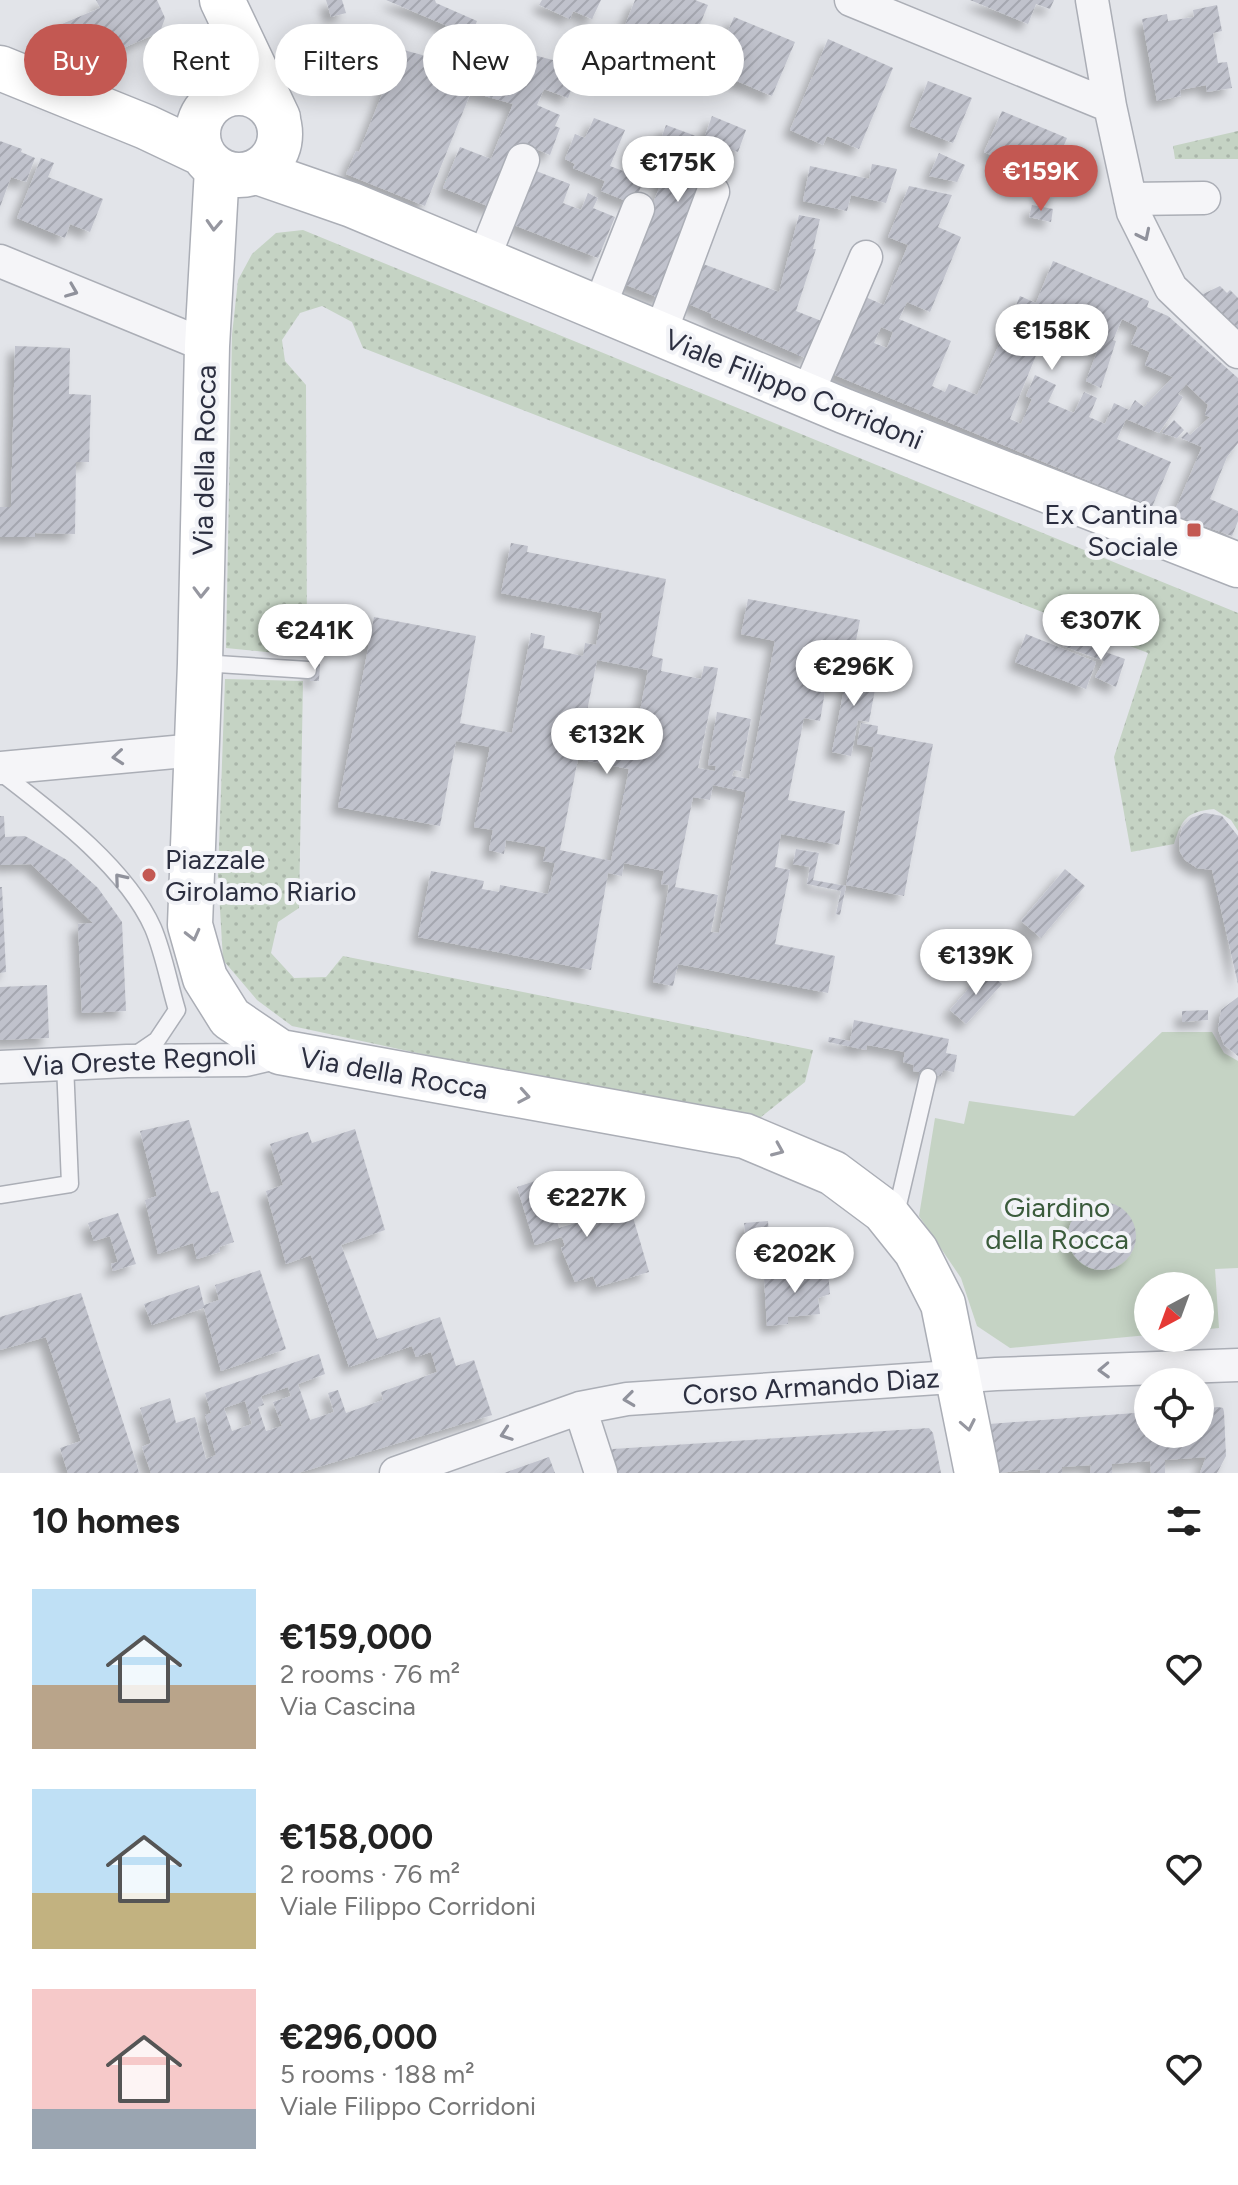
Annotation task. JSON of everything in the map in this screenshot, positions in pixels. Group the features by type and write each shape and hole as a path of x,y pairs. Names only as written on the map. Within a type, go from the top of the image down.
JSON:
{"main road":[{"path":"220,0 279,124 275,155 219,143 231,93 258,97 269,106 279,124"},
{"name":"Via della Rocca","path":"220,0 223,23 207,346 190,925 205,978 230,1018 280,1052 745,1136 833,1173 884,1211 916,1251 943,1304 977,1473"},
{"name":"Viale Filippo Corridoni","path":"0,68 146,127 219,143 352,205 807,395 1238,565"},
{"name":"Viale Filippo Corridoni","path":"279,124 317,176 352,205"}],"street":[{"path":"851,0 1110,106"},
{"path":"1092,0 1110,106 1133,212 1171,288 1238,352"},
{"path":"483,260 523,160"},
{"path":"660,334 713,192"},
{"path":"1130,199 1204,198"},
{"path":"599,308 638,209"},
{"path":"807,395 866,257"},
{"path":"0,261 207,346"},
{"path":"0,770 196,750"},
{"name":"Via Oreste Regnoli","path":"0,1067 246,1060 280,1052"},
{"name":"Corso Armando Diaz","path":"396,1473 580,1408 627,1399 959,1376 1238,1365"},
{"path":"580,1408 601,1473"}],"lane":[{"path":"200,663 308,670"},
{"path":"0,770 88,844 124,882 153,927 177,1010 157,1040 127,1061"},
{"path":"0,1195 70,1184 65,1064"},
{"path":"894,1223 928,1077"}],"green space":[{"path":"1238,131 1238,159 1175,159 1173,146"},
{"path":"303,230 1238,613 1238,831 1231,820 1214,809 1205,810 1183,822 1174,844 1131,852 1114,757 1148,653 363,348 352,322 322,306 300,313 282,340 285,361 306,385 307,656 226,648 232,335 238,280 252,254 276,233"},
{"path":"225,679 303,681 299,908 278,922 271,953 294,978 326,977 343,956 813,1050 805,1082 751,1125 292,1026 257,1000 223,960 218,875"},
{"name":"Giardino della Rocca","path":"1162,1032 1212,1032 1224,1053 1238,1061 1238,1268 1215,1269 1219,1328 1214,1329 1214,1272 1134,1272 1134,1336 1010,1348 977,1326 961,1278 919,1216 935,1118 964,1124 969,1101 1074,1116"}],"building":[{"path":"96,0 157,0 165,18 163,24 143,24 143,39 127,46 127,24 62,24 100,8"},
{"path":"326,0 342,0 346,13 331,17"},
{"path":"386,0 435,0 477,21 476,24 443,24"},
{"path":"542,0 601,0 592,19 573,11 570,19 539,5"},
{"path":"635,0 695,0 708,5 700,24 626,24"},
{"path":"970,0 1054,0 1050,9 1036,4 1028,24"},
{"path":"1217,5 1222,31 1213,33 1218,63 1227,62 1232,88 1207,92 1206,85 1180,90 1181,96 1157,101 1142,19 1167,14 1168,21 1194,17 1193,10"},
{"path":"734,17 795,42 772,96 744,84 744,24 731,24"},
{"path":"828,39 893,68 859,149 827,136 823,145 790,130"},
{"path":"407,51 423,55 423,96 469,96 425,206 346,174 356,151 359,152 381,96 407,96"},
{"path":"537,56 553,60 553,92 544,89 537,105 560,115 555,126 560,128 550,155 522,143 495,209 443,188 460,147 491,159 513,104 485,96 537,96"},
{"path":"928,81 972,98 953,143 910,126"},
{"path":"1002,111 1067,138 1049,180 984,152"},
{"path":"712,116 746,130 738,152 724,147 662,299 621,283 676,146 662,136 666,125 704,139"},
{"path":"594,118 625,130 610,166 644,179 634,204 601,191 605,181 573,168 575,164 565,159 575,134 585,138"},
{"path":"0,141 22,149 21,152 35,158 26,182 11,177 0,207"},
{"path":"939,153 965,165 957,182 929,176"},
{"path":"41,158 54,163 48,177 103,199 90,232 70,224 65,238 17,218"},
{"path":"872,164 897,169 886,203 851,195 847,211 803,201 810,166 869,179"},
{"path":"536,171 570,184 563,203 581,210 588,193 598,198 593,208 615,217 598,258 514,225"},
{"path":"909,186 952,195 938,227 961,237 930,312 907,302 899,319 951,341 932,386 945,392 949,384 977,395 1020,296 1036,303 1053,261 1149,301 1147,307 1168,316 1238,378 1238,443 1227,457 1210,499 1238,511 1232,536 1173,515 1202,447 1181,438 1187,432 1190,435 1210,417 1205,415 1208,405 1186,384 1178,394 1183,397 1159,433 1126,419 1117,439 1171,462 1152,507 830,373 863,296 884,305 908,245 888,237","holes":["1053,314 1103,336 1086,381 1101,388 1116,341 1113,340 1122,319 1138,327 1131,344 1150,352 1145,365 1173,377 1144,407 1135,400 1129,410 1114,403 1105,424 1089,417 1097,398 1084,392 1074,413 1048,402 1056,385 1035,375 1026,396 1032,399 1021,424 1010,419","881,327 893,332 887,348 874,343"]},
{"path":"1032,205 1053,209 1051,222 1029,217"},
{"path":"799,215 820,219 813,249 816,249 796,311 824,322 808,359 686,303 703,264 779,292"},
{"path":"1220,286 1238,298 1238,335 1199,296"},
{"path":"15,346 70,348 69,394 91,395 89,462 76,462 75,534 35,533 35,537 0,537 0,507 11,507"},
{"path":"1174,420 1184,430 1177,438 1162,433"},
{"path":"511,543 528,546 527,552 666,579 652,656 663,659 661,671 701,679 704,666 718,668 698,768 715,771 716,766 708,765 717,712 751,719 741,771 734,770 732,776 749,779 775,641 741,634 748,599 860,620 853,656 845,654 839,687 826,685 820,721 804,718 788,800 845,811 839,845 781,834 775,867 790,870 775,944 835,956 828,993 678,964 673,986 653,982 669,885 661,884 664,871 624,863 622,876 608,873 591,970 418,937 431,871 484,881 482,889 499,892 500,885 548,894 555,863 543,861 546,847 506,840 504,854 489,850 493,830 474,827 490,747 456,741 440,826 338,807 374,617 476,636 460,723 512,733 531,633 545,636 543,648 583,656 585,643 596,645 602,613 501,593","holes":["597,660 648,670 631,757 580,747","578,759 629,769 611,861 560,850","713,785 746,792 719,933 711,932 718,895 675,887 693,797 710,800"]},
{"path":"1026,634 1096,662 1086,689 1015,662"},
{"path":"1066,638 1125,659 1116,687 1095,677 1104,661 1063,646"},
{"path":"311,663 320,664 319,681 310,681"},
{"path":"848,668 878,673 869,722 858,720 851,756 832,752"},
{"path":"861,723 878,726 877,734 933,744 904,896 846,885 874,747 857,744"},
{"path":"1205,813 1222,816 1238,836 1238,984 1212,870 1197,868 1180,852 1182,828 1191,818"},
{"path":"0,816 4,816 5,837 25,836 67,860 98,888 122,922 126,1011 82,1013 78,924 93,923 31,864 0,865"},
{"path":"796,849 819,853 813,880 846,886 840,915 836,914 841,891 807,884 810,867 793,864"},
{"path":"1065,869 1085,886 1041,938 1021,921"},
{"path":"0,887 6,972 0,973"},
{"path":"985,970 1002,984 966,1024 950,1010"},
{"path":"47,985 49,1038 0,1040 0,987"},
{"path":"1238,997 1238,1056 1224,1045 1218,1029 1221,1010"},
{"path":"1208,1010 1208,1020 1182,1022 1182,1011"},
{"path":"854,1020 949,1039 946,1053 957,1055 954,1072 943,1070 941,1076 913,1071 914,1065 903,1062 905,1052 867,1045 866,1050 828,1042 829,1037 850,1041"},
{"path":"189,1120 211,1193 218,1191 234,1242 219,1247 220,1252 197,1259 193,1243 158,1254 145,1200 157,1196 140,1131"},
{"path":"355,1129 385,1230 341,1245 377,1339 440,1317 456,1366 474,1360 492,1415 298,1473 151,1473 142,1447 151,1443 140,1408 170,1398 176,1423 195,1417 206,1459 216,1455 205,1415 211,1413 205,1393 319,1354 325,1374 298,1384 310,1420 334,1412 328,1393 338,1390 346,1413 383,1400 381,1392 437,1372 431,1352 416,1357 412,1346 349,1367 311,1255 286,1264 266,1191 283,1185 270,1144 308,1132 312,1143","holes":["288,1387 291,1396 273,1402 282,1426 266,1431 258,1407 264,1405 261,1396","245,1401 252,1424 232,1431 224,1408"]},
{"path":"544,1178 559,1228 630,1207 649,1272 597,1287 593,1276 575,1282 561,1248 565,1246 562,1237 535,1245 517,1187"},
{"path":"1109,1202 1130,1217 1136,1236 1134,1249 1126,1260 1109,1270 1095,1270 1078,1260 1070,1249 1068,1229 1078,1212 1089,1204"},
{"path":"118,1213 136,1264 113,1271 111,1264 118,1262 110,1236 94,1241 88,1223"},
{"path":"768,1221 770,1250 747,1253 744,1223"},
{"path":"819,1269 828,1272 830,1294 818,1298 820,1314 788,1317 788,1324 767,1326 764,1277"},
{"path":"260,1270 286,1349 221,1371 204,1308 152,1325 144,1304 199,1285 204,1305 219,1300 215,1285"},
{"path":"81,1293 139,1473 68,1473 60,1448 81,1441 46,1337 0,1350 0,1317"},
{"path":"1214,1407 1223,1408 1224,1412 1226,1456 1217,1473 1200,1473 1206,1457 1165,1460 1165,1473 1151,1473 1150,1461 1112,1464 1112,1473 1090,1473 1091,1465 1062,1467 1062,1473 1040,1473 1040,1469 997,1473 989,1424 1134,1413 1134,1448 1214,1448"},
{"path":"929,1428 933,1433 941,1473 617,1473 610,1454 613,1449"},
{"path":"549,1457 555,1473 504,1473"}],"place":[{"name":"Ex Cantina Sociale","path":"1194,530"},
{"name":"Piazzale Girolamo Riario","path":"149,875"}]}
